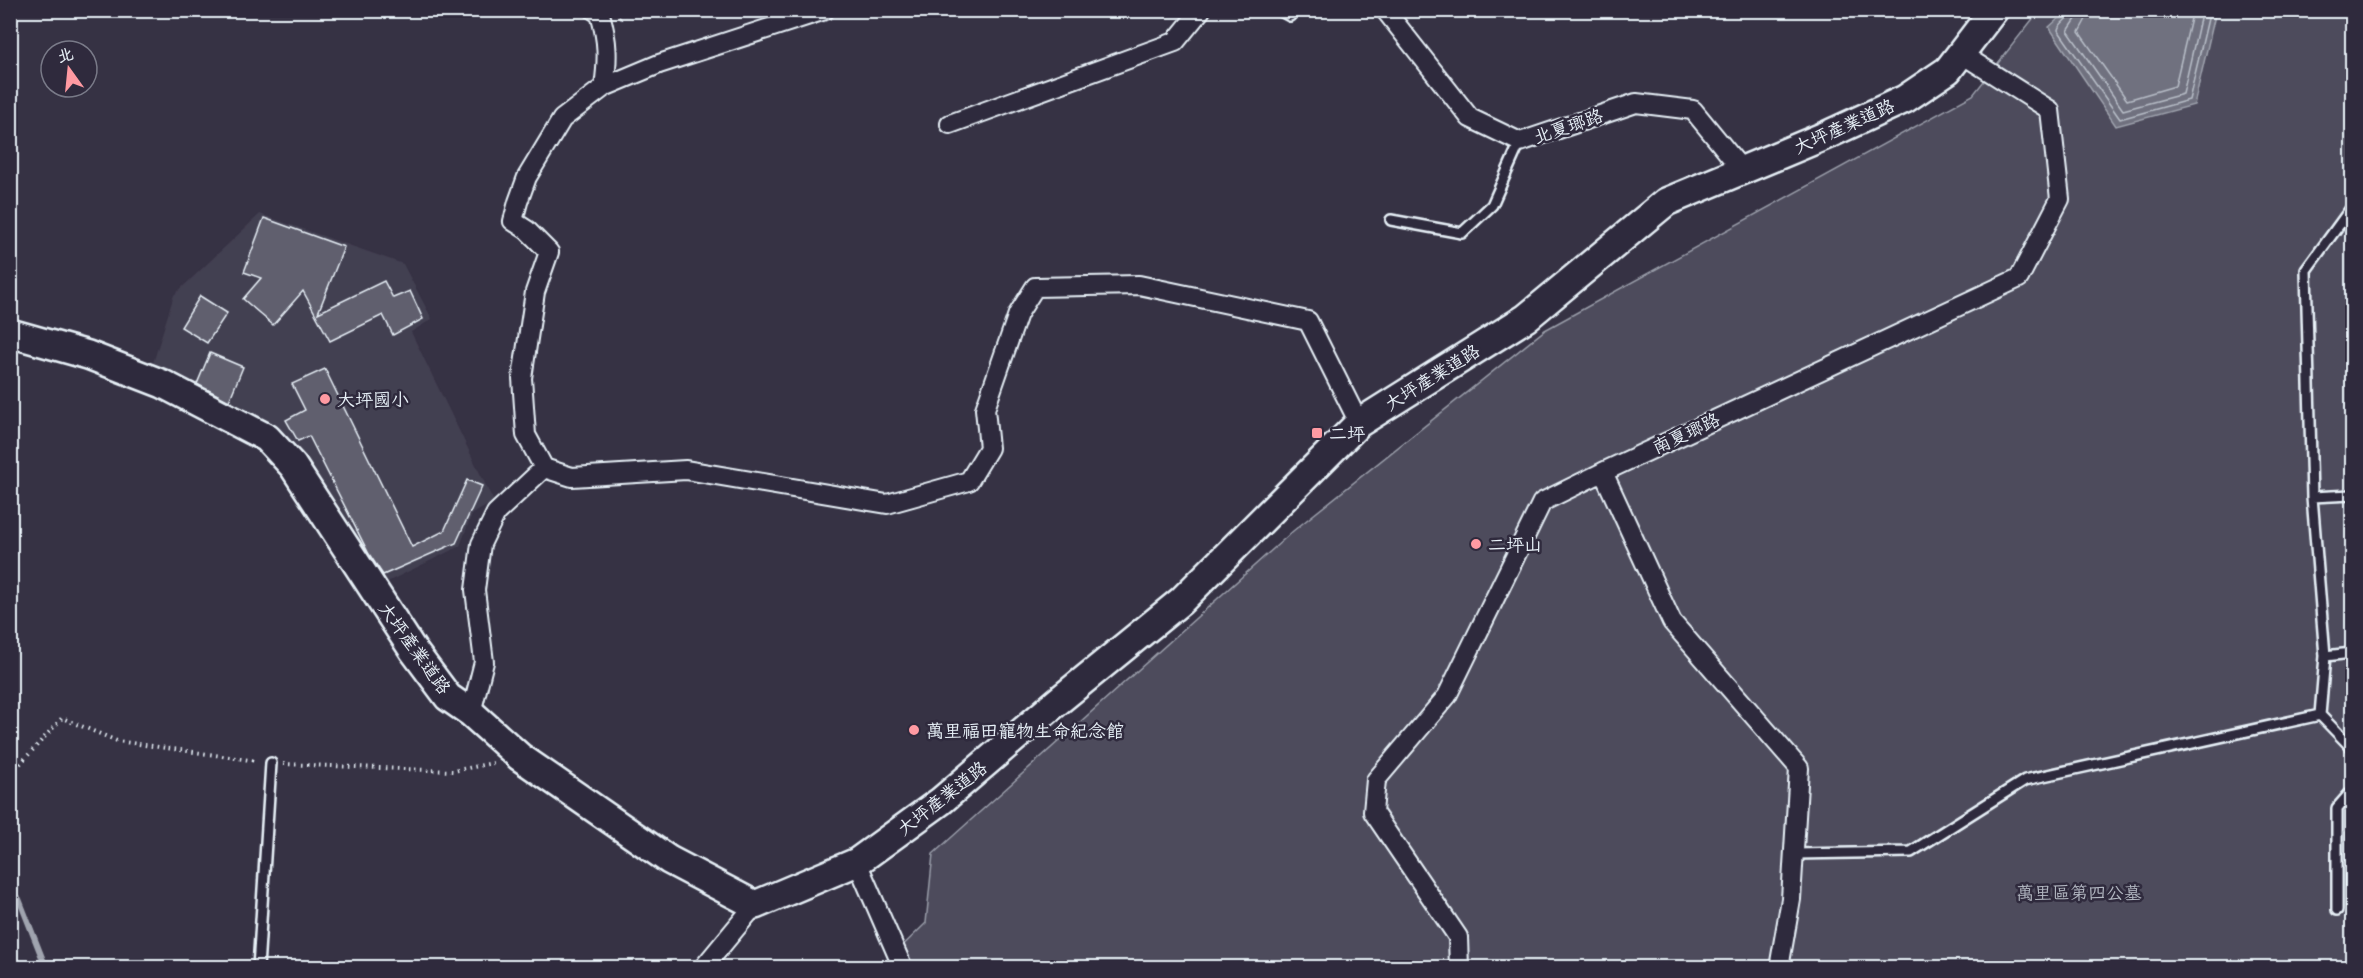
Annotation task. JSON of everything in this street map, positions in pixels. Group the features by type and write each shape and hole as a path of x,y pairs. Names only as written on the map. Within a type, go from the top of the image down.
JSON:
{"street":[{"path":"594,10 600,14 605,32 608,59 604,87"},
{"path":"825,10 820,14 745,35 659,64 604,87 562,119 527,177 513,221 527,230 549,252 535,292 522,378 526,435 544,468 572,477 686,470 887,504 969,480 989,448 985,409 1018,314 1035,287 1139,285 1308,321 1359,423"},
{"path":"950,124 1175,42 1202,10"},
{"name":"北夏瑯路","path":"1385,10 1470,118 1520,142 1636,103 1693,110 1742,170"},
{"name":"大坪產業道路","path":"10,333 88,355 163,384 267,438 293,466 406,640 448,697 471,713 520,757 669,860 755,905 857,862 941,801 1181,601 1359,423 1526,318 1666,202 1827,135 1905,99 1948,70 1994,10"},
{"name":"南夏瑯路","path":"1603,472 2019,278 2060,199 2050,110 1960,53"},
{"path":"471,713 484,662 475,590 481,544 496,513 544,468"},
{"path":"1459,968 1458,937 1373,812 1376,780 1447,696 1542,502 1603,472 1672,622 1799,768 1791,899 1779,968"},
{"path":"857,862 903,968"},
{"path":"703,968 755,905"}],"lane":[{"path":"1279,10 1290,16"},
{"path":"1391,220 1462,233 1492,205 1520,142"},
{"path":"2352,208 2306,270 2312,497 2325,656 2320,715 2352,748"},
{"path":"2312,497 2352,495"},
{"path":"2325,656 2352,653"},
{"path":"1794,854 1911,852 2025,780 2320,715"},
{"path":"258,968 271,763"},
{"path":"2337,910 2337,808 2352,791"}],"shaded area":[{"name":"大坪國小","path":"260,214 403,264 432,319 411,332 494,502 472,514 460,546 379,586 295,454 150,373 174,295"}],"green space":[{"name":"萬里區第四公墓","path":"2039,11 2352,11 2352,967 880,968 926,923 933,854 1293,531 1545,330 1973,95"}],"water":[{"path":"2067,11 2216,11 2194,105 2116,126 2049,27"}],"building":[{"path":"264,218 344,247 318,313 384,281 393,298 410,291 423,319 393,335 383,315 330,341 303,291 273,325 243,299 261,278 244,272"},
{"path":"200,296 227,313 207,343 181,327"},
{"path":"210,353 243,367 229,401 197,384"},
{"path":"325,369 412,547 444,531 467,480 482,486 456,543 383,575 369,554 309,436 298,441 286,420 305,410 292,384"}],"waterway":[{"path":"10,892 19,899 45,965 49,968"}],"place":[{"name":"大坪國小","path":"325,399"},
{"name":"二坪","path":"1317,433"},
{"name":"二坪山","path":"1476,544"},
{"name":"萬里福田寵物生命紀念館","path":"914,730"}]}
